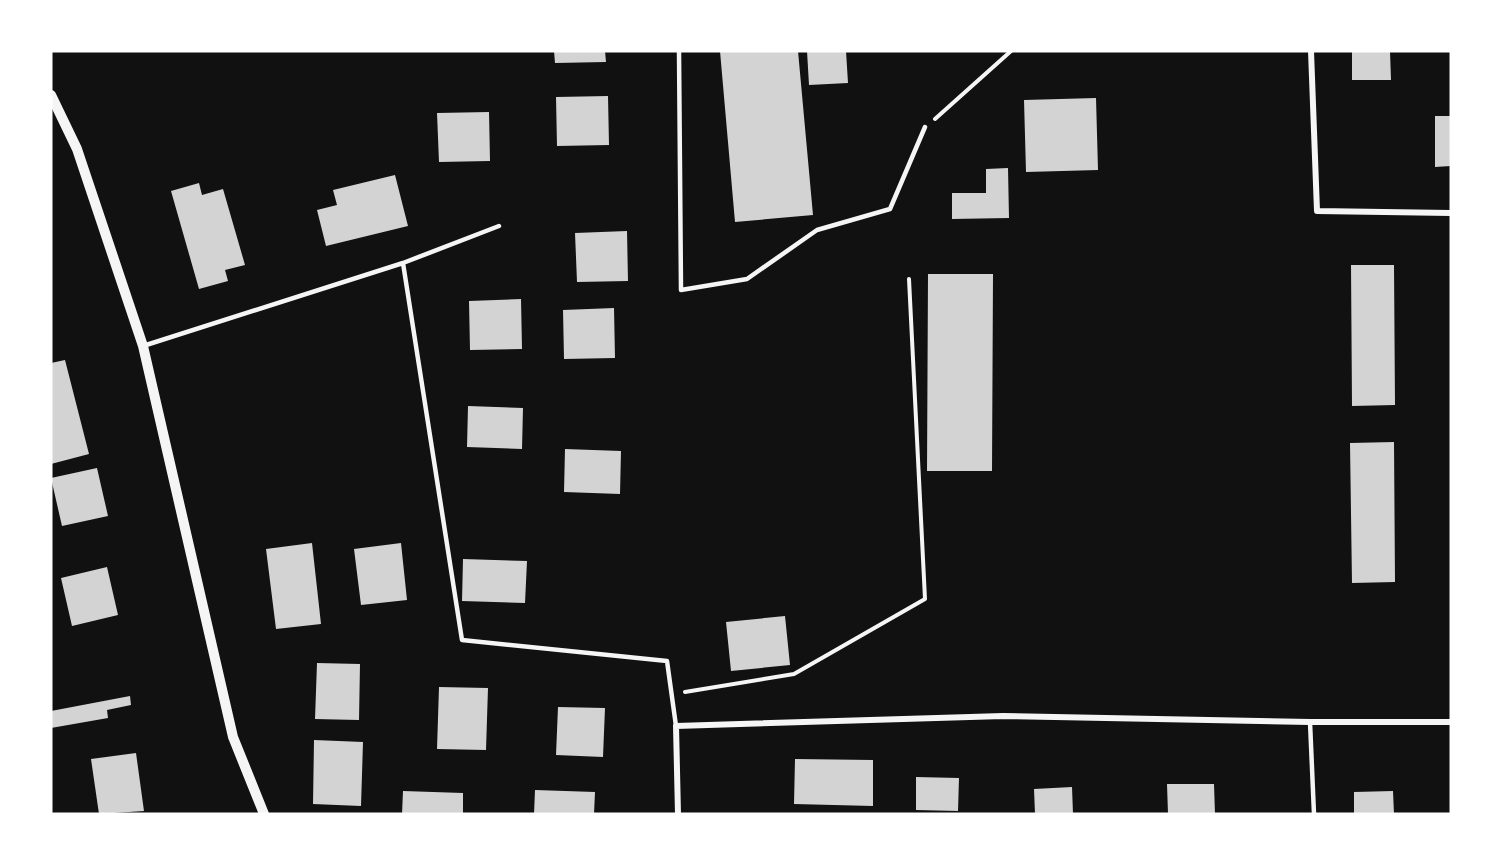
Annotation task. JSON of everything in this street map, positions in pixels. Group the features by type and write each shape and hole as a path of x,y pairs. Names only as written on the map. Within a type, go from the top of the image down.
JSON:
{"street":[{"path":"1311,51 1317,211 1451,213"},
{"path":"51,94 77,149 143,346 233,736 264,814"},
{"path":"678,814 676,726 1003,716 1310,722 1451,722"}],"lane":[{"path":"679,51 681,290 747,279 817,230 890,208 926,127"},
{"path":"143,346 403,263 499,226"},
{"path":"403,263 462,640 667,661 676,726"},
{"path":"1310,722 1314,814"}],"path":[{"path":"926,127 1011,51"},
{"path":"672,695 794,674 925,599 909,279"}],"building":[{"path":"554,51 605,51 606,62 555,63"},
{"path":"720,51 798,51 813,215 735,222"},
{"path":"807,51 846,51 848,83 809,85"},
{"path":"1352,51 1390,51 1391,80 1352,80"},
{"path":"608,96 609,145 557,146 556,97"},
{"path":"1096,98 1098,170 1026,172 1024,100"},
{"path":"489,112 490,161 439,162 437,113"},
{"path":"1435,116 1451,116 1451,166 1435,167"},
{"path":"1008,168 1009,218 952,219 952,193 986,193 986,169"},
{"path":"395,175 408,226 326,246 317,210 337,205 333,190"},
{"path":"199,183 202,195 223,189 245,265 225,270 228,281 199,289 171,191"},
{"path":"627,231 628,281 577,282 575,233"},
{"path":"1351,265 1394,265 1395,405 1352,406"},
{"path":"928,274 993,274 992,471 927,471"},
{"path":"521,299 522,349 470,350 469,301"},
{"path":"614,308 615,358 564,359 563,310"},
{"path":"65,360 89,454 51,464 51,363"},
{"path":"468,406 523,408 522,449 467,447"},
{"path":"1394,442 1395,582 1352,583 1350,443"},
{"path":"565,449 621,451 620,494 564,492"},
{"path":"97,468 108,516 62,526 51,478"},
{"path":"312,543 321,624 276,629 266,549"},
{"path":"401,543 407,600 361,605 354,549"},
{"path":"463,559 527,561 525,603 462,601"},
{"path":"107,567 118,615 72,626 61,578"},
{"path":"785,616 790,665 731,671 726,622"},
{"path":"317,663 360,664 359,720 315,719"},
{"path":"439,687 488,688 486,750 437,749"},
{"path":"130,696 131,705 107,710 108,718 51,728 51,711"},
{"path":"558,707 605,708 603,757 556,755"},
{"path":"314,740 363,742 361,806 313,804"},
{"path":"136,753 144,811 99,814 91,759"},
{"path":"795,759 873,760 873,806 794,804"},
{"path":"916,777 959,778 958,811 916,810"},
{"path":"1167,784 1214,784 1215,814 1168,814"},
{"path":"1072,787 1073,814 1035,814 1034,789"},
{"path":"535,790 595,792 594,814 534,814"},
{"path":"403,791 463,793 463,814 402,814"},
{"path":"1393,791 1394,814 1354,814 1354,792"}]}
